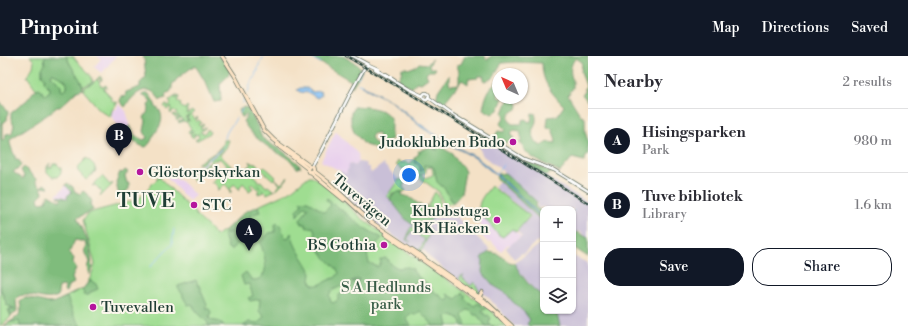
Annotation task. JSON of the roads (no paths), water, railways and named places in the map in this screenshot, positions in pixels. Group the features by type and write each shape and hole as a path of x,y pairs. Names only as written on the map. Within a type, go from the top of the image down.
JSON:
{"main road":[{"name":"Tuvevägen","path":"222,56 232,71 264,130 274,140 328,182 370,222 474,295 495,312 508,326"},
{"path":"474,295 481,295 512,326"}],"street":[{"path":"353,56 402,86 423,95"},
{"path":"353,56 368,66 378,69 408,88 423,95 424,99 428,97 451,114 524,159 554,170 588,191"},
{"path":"311,169 352,91 368,66"}],"water":[{"path":"362,85 393,102 420,124 445,141 476,157 503,179 540,216 502,180 475,158 443,141 421,127 392,102 361,86"},
{"path":"300,88 307,88 312,92 320,91 322,95 317,98 309,93 300,92 297,90"}],"waterway":[{"path":"248,92 252,79 255,77 264,56"},
{"path":"307,56 321,63"},
{"path":"358,78 362,68"},
{"path":"358,84 362,85"},
{"path":"243,103 244,99"},
{"path":"240,113 242,109"},
{"path":"225,138 236,118"},
{"path":"201,166 225,145"},
{"path":"508,151 513,154"},
{"path":"496,174 504,164"},
{"path":"188,176 199,166"},
{"path":"150,267 172,245 174,229"}],"railway":[{"path":"346,56 451,118 588,203"}],"place":[{"name":"Judoklubben Budo","path":"513,142"},
{"name":"Tuve bibliotek","path":"119,156"},
{"name":"Glöstorpskyrkan","path":"140,172"},
{"name":"STC","path":"194,205"},
{"name":"Klubbstuga BK Häcken","path":"497,220"},
{"name":"BS Gothia","path":"384,245"},
{"name":"Hisingsparken","path":"249,251"},
{"name":"Tuvevallen","path":"93,307"}],"district":[{"name":"TUVE","path":"146,200"}],"park label":[{"name":"S A Hedlunds park","path":"386,296"}]}
